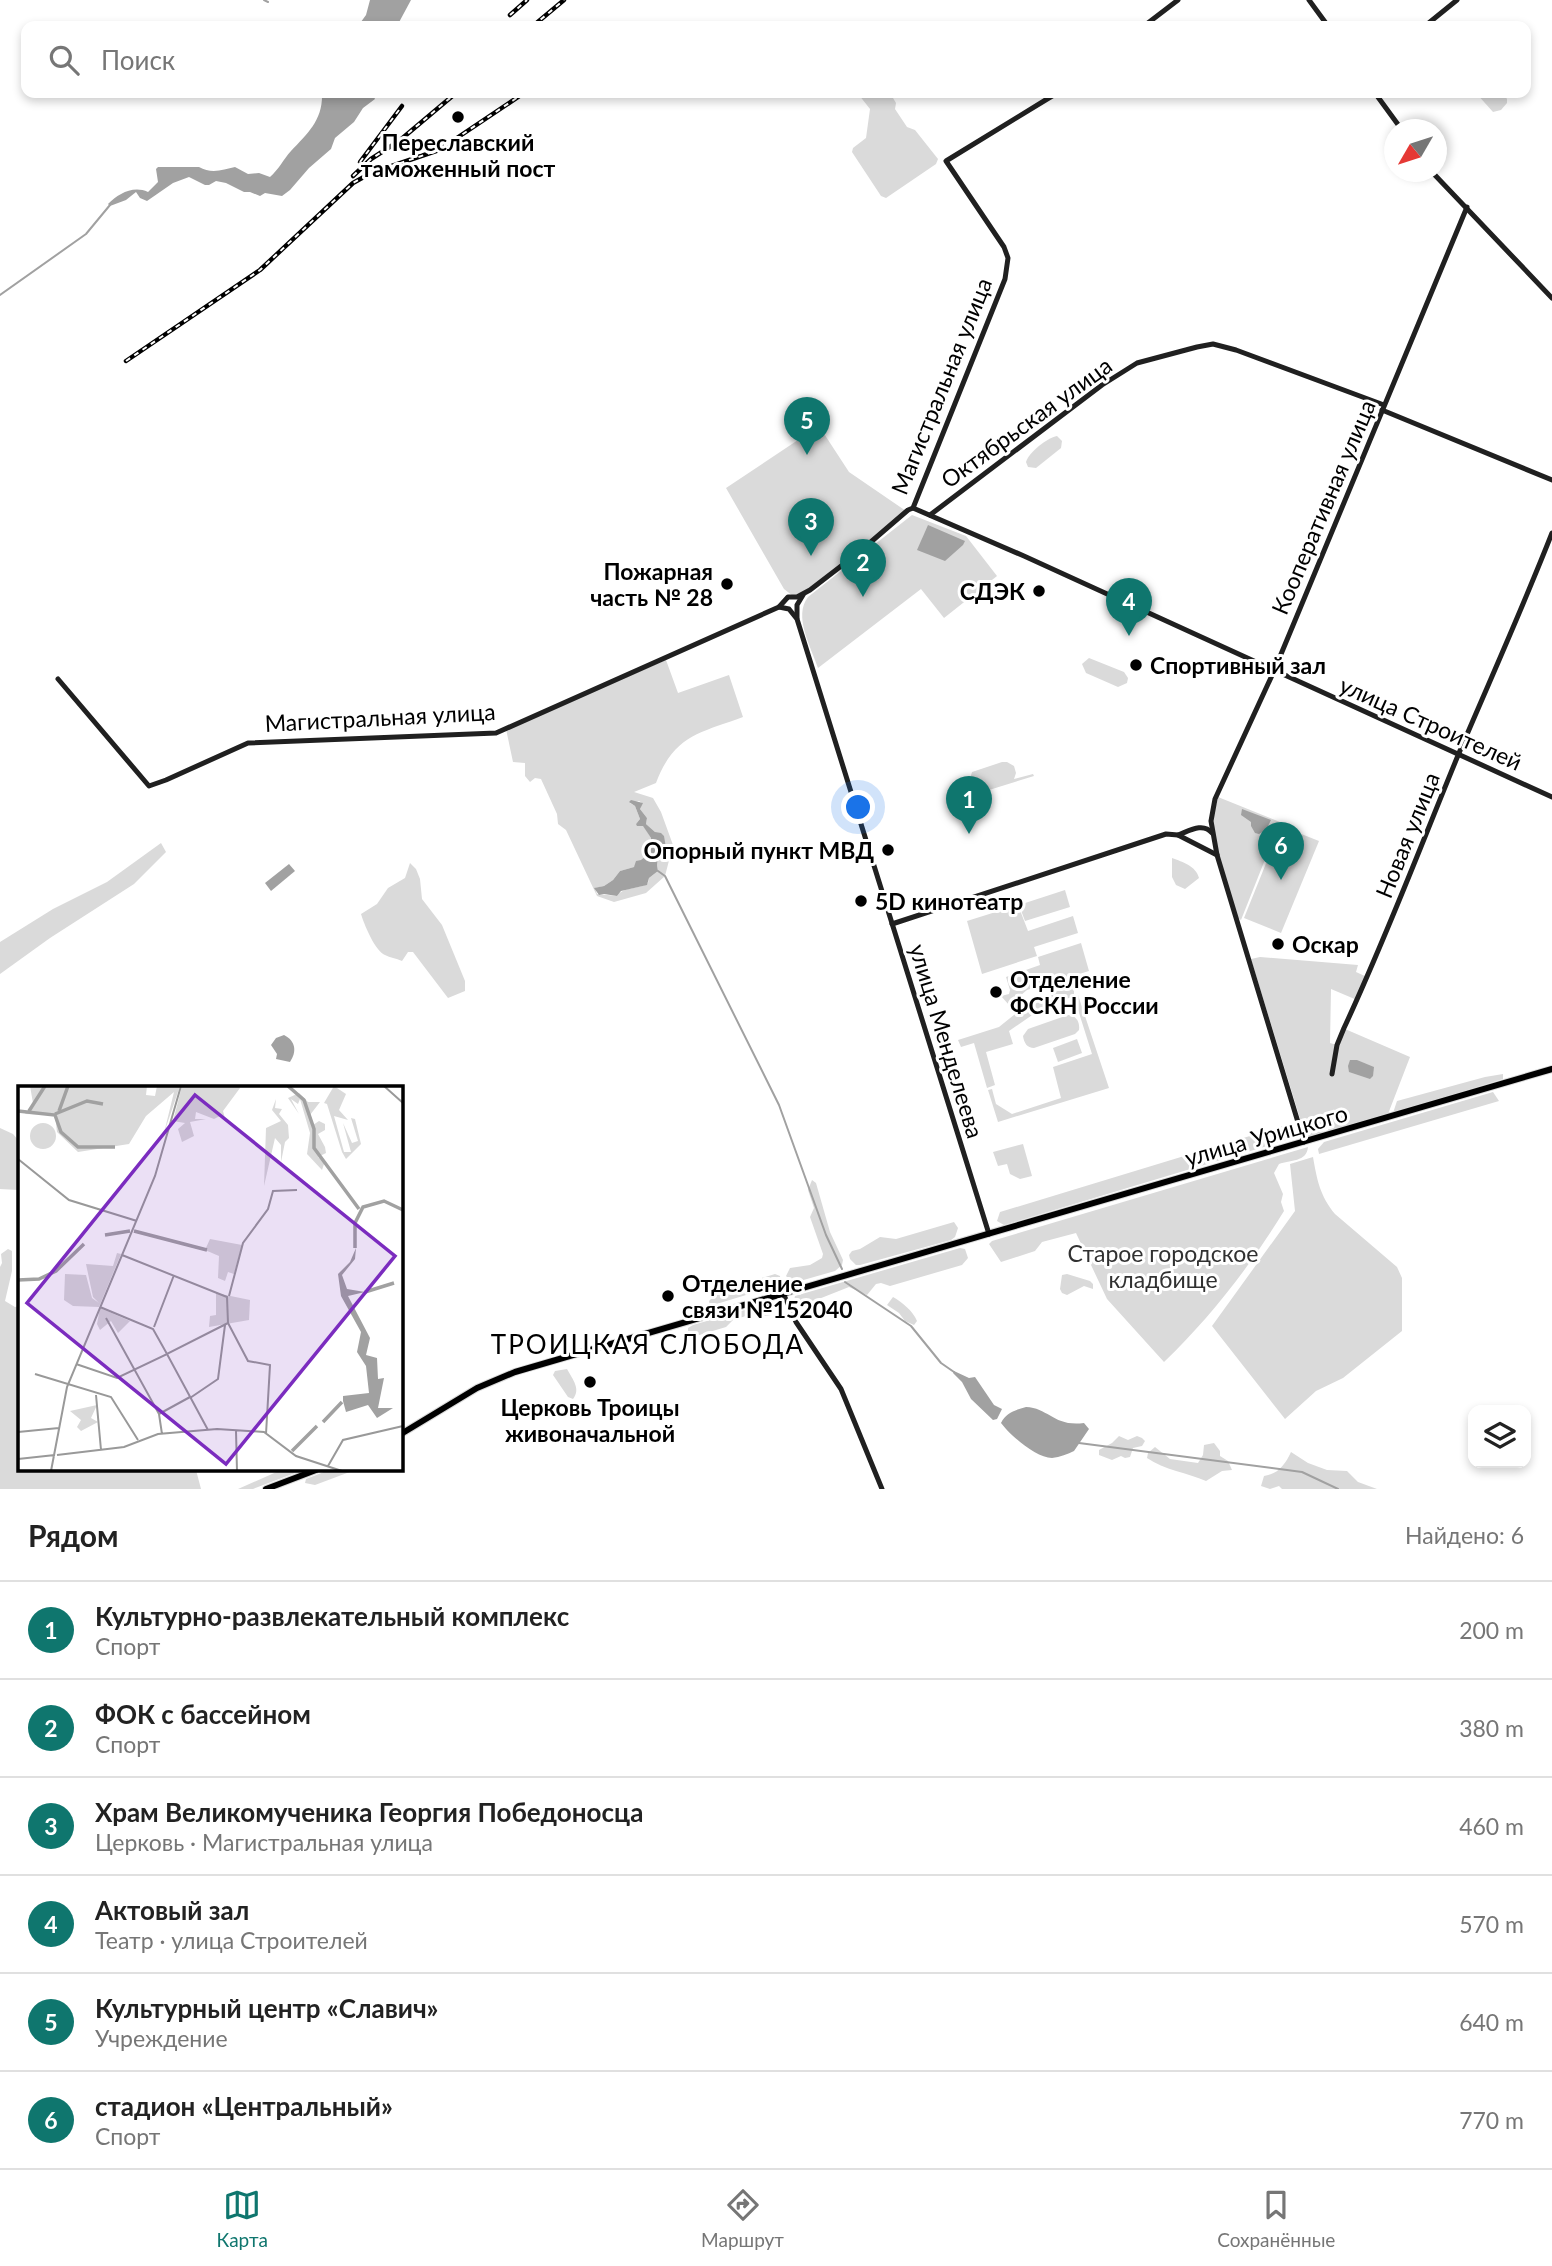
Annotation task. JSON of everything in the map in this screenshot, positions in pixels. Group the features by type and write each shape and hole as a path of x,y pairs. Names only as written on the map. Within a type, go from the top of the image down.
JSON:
{"main road":[{"name":"улица Урицкого","path":"402,1433 477,1388 509,1374 1552,1069"},
{"path":"266,1489 311,1472"}],"street":[{"path":"1151,21 1178,0"},
{"path":"1309,0 1324,21"},
{"path":"1431,21 1457,0"},
{"name":"Магистральная улица","path":"803,595 913,508 1005,279 1008,258 996,233 946,161 1049,98"},
{"path":"1379,98 1394,119"},
{"path":"1442,182 1552,298"},
{"name":"Кооперативная улица","path":"1211,821 1215,799 1274,671 1467,207"},
{"name":"Октябрьская улица","path":"930,515 1102,385 1137,363 1213,344 1236,350 1383,408 1552,480"},
{"name":"улица Строителей","path":"913,508 1031,559 1552,797"},
{"name":"Новая улица","path":"1332,1074 1337,1045 1552,533"},
{"path":"779,607 788,598 803,595"},
{"path":"779,607 789,608 797,604 803,595"},
{"path":"793,597 797,604 797,618"},
{"path":"785,601 797,618"},
{"name":"Магистральная улица","path":"58,679 149,786 248,743 496,733 779,607"},
{"name":"улица Менделеева","path":"797,618 989,1234"},
{"path":"1197,846 1193,836 1196,829 1211,821 1217,855 1304,1142"},
{"path":"892,924 1166,834 1178,835 1200,827 1209,829 1213,837"},
{"path":"1178,835 1217,855"},
{"path":"1197,846 1209,845 1213,837"},
{"path":"783,1293 796,1322 841,1389 882,1489"}],"green space":[{"path":"861,98 893,98 895,109 907,127 915,130 938,159 936,164 886,198 881,196 852,152 853,148 866,138 870,109"},
{"path":"1480,98 1506,98 1507,103 1501,110 1493,112"},
{"path":"819,426 849,472 906,511 803,593 793,596 784,589 726,488"},
{"path":"1057,436 1062,441 1061,448 1036,468 1028,467 1026,462 1034,450"},
{"path":"912,515 966,536 997,576 944,618 921,589 818,668 803,622 802,613 808,597"},
{"path":"1089,658 1124,672 1128,678 1127,683 1118,687 1086,673 1082,664"},
{"path":"666,660 678,693 729,675 743,717 690,738 671,755 656,783 634,792 653,798 673,845 665,876 646,893 614,902 597,896 566,830 558,824 557,814 541,779 535,778 530,782 525,776 525,763 513,762 506,729","holes":["630,803 642,803 640,809 647,818 646,824 655,832 666,855 658,858 658,871 649,878 648,883 623,891 617,896 597,894 595,888 613,880 620,871 634,867 651,852 651,838 643,825 636,824 640,819 635,806"]},
{"path":"1002,762 1014,766 1014,779 1033,774 1034,776 973,795 972,792 977,790 969,782 972,772"},
{"path":"1218,797 1280,822 1241,920 1238,918 1218,855 1212,821"},
{"path":"1281,826 1319,841 1281,933 1244,918"},
{"path":"161,843 166,852 134,884 0,974 0,942 53,909 107,882"},
{"path":"1172,858 1195,870 1199,878 1185,889 1176,885 1172,877"},
{"path":"410,863 420,879 422,899 442,925 465,981 465,991 448,998 413,952 408,952 402,961 381,953 370,937 361,914 377,904 388,888 405,878"},
{"path":"1065,890 1070,907 1025,921 1019,905"},
{"path":"1018,905 1028,931 1073,916 1078,933 1034,947 1037,956 982,974 967,921"},
{"path":"1081,943 1089,971 1027,990 1009,1005 1001,996 1009,994 1006,977 1040,965 1038,957"},
{"path":"1260,957 1358,965 1356,972 1367,977 1357,1000 1331,989 1330,1043 1337,1045 1345,1029 1410,1057 1388,1114 1328,1131 1329,1124 1325,1124 1323,1132 1306,1138 1251,959"},
{"path":"1074,986 1074,996 1041,1009 1009,1031 1013,1044 986,1052 995,1085 987,1088 974,1043 961,1047 958,1040 999,1027 1035,998"},
{"path":"1078,995 1109,1088 998,1122 988,1090 992,1089 996,1104 1012,1114 1061,1098 1053,1067 1092,1054 1074,997"},
{"path":"1068,1015 1078,1022 1079,1030 1075,1034 1034,1048 1026,1045 1023,1036 1028,1029"},
{"path":"1077,1039 1082,1053 1058,1062 1053,1048"},
{"path":"1503,1074 1503,1079 1393,1113 1397,1101"},
{"path":"1493,1092 1499,1101 1319,1154 1318,1149 1324,1142"},
{"path":"1286,1125 1290,1139 1004,1225 997,1221 1000,1212"},
{"path":"0,1128 13,1134 18,1140 18,1190 0,1189"},
{"path":"1023,1144 1032,1176 1020,1179 1010,1174 1007,1164 998,1166 993,1152"},
{"name":"Старое городское кладбище","path":"1308,1147 1305,1155 1297,1160 1279,1164 1274,1173 1283,1194 1281,1202 1284,1211 1271,1231 1244,1271 1213,1309 1164,1362 1107,1299 1076,1233 1042,1242 1035,1251 1001,1262 989,1244 992,1241"},
{"path":"1313,1157 1320,1187 1335,1214 1397,1267 1402,1278 1402,1331 1343,1378 1316,1391 1285,1419 1212,1326 1295,1211 1290,1164"},
{"path":"812,1180 816,1183 830,1232 843,1260 842,1265 835,1271 793,1283 786,1276 790,1268 810,1265 822,1258 823,1254 810,1217 814,1208 808,1190"},
{"path":"954,1222 958,1228 951,1240 860,1265 850,1259 852,1251 880,1237 896,1239"},
{"path":"960,1248 965,1249 968,1258 962,1265 890,1286 876,1284 867,1295 849,1287 796,1308 793,1305 795,1296"},
{"path":"8,1249 12,1251 12,1271 5,1301 18,1306 18,1472 197,1472 201,1489 0,1489 1,1254"},
{"path":"775,1274 780,1276 779,1285 710,1306 709,1301 719,1291"},
{"path":"1062,1275 1090,1281 1093,1289 1084,1286 1067,1295 1062,1293"},
{"path":"893,1297 913,1314 917,1321 914,1325 905,1321 887,1305"},
{"path":"769,1303 773,1307 772,1315 762,1316 761,1311 756,1309 749,1315 733,1320 726,1327 696,1336 688,1331 693,1325"},
{"path":"567,1369 576,1388 573,1399 568,1397 553,1375 555,1371"},
{"path":"1119,1436 1128,1440 1137,1436 1145,1441 1142,1446 1133,1448 1130,1457 1121,1456 1112,1460 1099,1455 1099,1450"},
{"path":"1214,1443 1220,1456 1228,1461 1232,1470 1222,1471 1206,1481 1161,1466 1147,1458 1148,1453 1155,1447 1170,1459 1198,1463 1203,1455 1204,1445"},
{"path":"1291,1452 1308,1463 1327,1470 1347,1471 1358,1482 1377,1489 1282,1489 1279,1486 1270,1489 1261,1486 1264,1476 1280,1468"},
{"path":"276,1472 298,1472 253,1489 238,1489"},
{"path":"324,1472 350,1472 315,1485 305,1483 306,1479"}],"shaded area":[{"path":"370,0 411,0 400,21 362,21"},
{"path":"322,98 375,99 335,138 331,149 282,196 265,193 260,196 216,181 205,185 189,177 173,183 147,201 140,198 136,192 126,200 110,206 108,204 126,192 142,190 148,192 158,182 158,167 199,167 212,171 235,167 248,174 259,173 270,177 313,125"},
{"path":"928,525 965,541 963,545 945,561 917,550"},
{"path":"631,800 643,803 640,809 647,818 646,824 664,836 667,854 658,858 658,871 649,878 647,885 621,891 617,896 599,895 594,888 604,886 620,871 634,867 636,861 651,852 651,838 643,826 637,826 640,819 635,806 629,802"},
{"path":"1242,809 1271,820 1266,830 1255,833 1251,822 1241,815"},
{"path":"289,864 295,871 271,891 265,883"},
{"path":"284,1035 291,1040 294,1047 290,1062 276,1059 277,1054 271,1045 276,1038"},
{"path":"1350,1060 1374,1067 1373,1076 1370,1079 1349,1072"},
{"path":"954,1371 969,1378 975,1377 994,1405 1002,1409 997,1419 993,1420 971,1399"},
{"path":"1026,1407 1041,1410 1066,1422 1084,1423 1089,1429 1074,1451 1055,1458 1046,1457 1024,1445 1001,1423 1008,1414"}],"waterway":[{"path":"264,0 268,2"},
{"path":"0,295 86,234 110,205"},
{"path":"658,871 665,876 779,1105 826,1235 842,1269"},
{"path":"845,1282 911,1326 941,1363 954,1372"},
{"path":"1079,1443 1302,1472 1338,1489"}],"railway":[{"path":"510,15 527,0"},
{"path":"539,21 564,0"},
{"path":"353,176 450,98"},
{"path":"126,361 260,270 353,183 371,173 439,150 517,98"},
{"path":"360,162 402,106"}],"place":[{"name":"Переславский таможенный пост","path":"458,117"},
{"name":"Культурный центр «Славич»","path":"807,455"},
{"name":"Храм Великомученика Георгия Победоносца","path":"811,556"},
{"name":"Пожарная часть № 28","path":"727,584"},
{"name":"СДЭК","path":"1039,591"},
{"name":"ФОК с бассейном","path":"863,597"},
{"name":"Актовый зал","path":"1129,636"},
{"name":"Спортивный зал","path":"1136,665"},
{"name":"Культурно-развлекательный комплекс","path":"969,834"},
{"name":"Опорный пункт МВД","path":"888,850"},
{"name":"стадион «Центральный»","path":"1281,880"},
{"name":"5D кинотеатр","path":"861,901"},
{"name":"Оскар","path":"1278,944"},
{"name":"Отделение ФСКН России","path":"996,992"},
{"name":"Отделение связи №152040","path":"668,1296"},
{"name":"Церковь Троицы живоначальной","path":"590,1382"}],"district":[{"name":"ТРОИЦКАЯ СЛОБОДА","path":"648,1344"}]}
